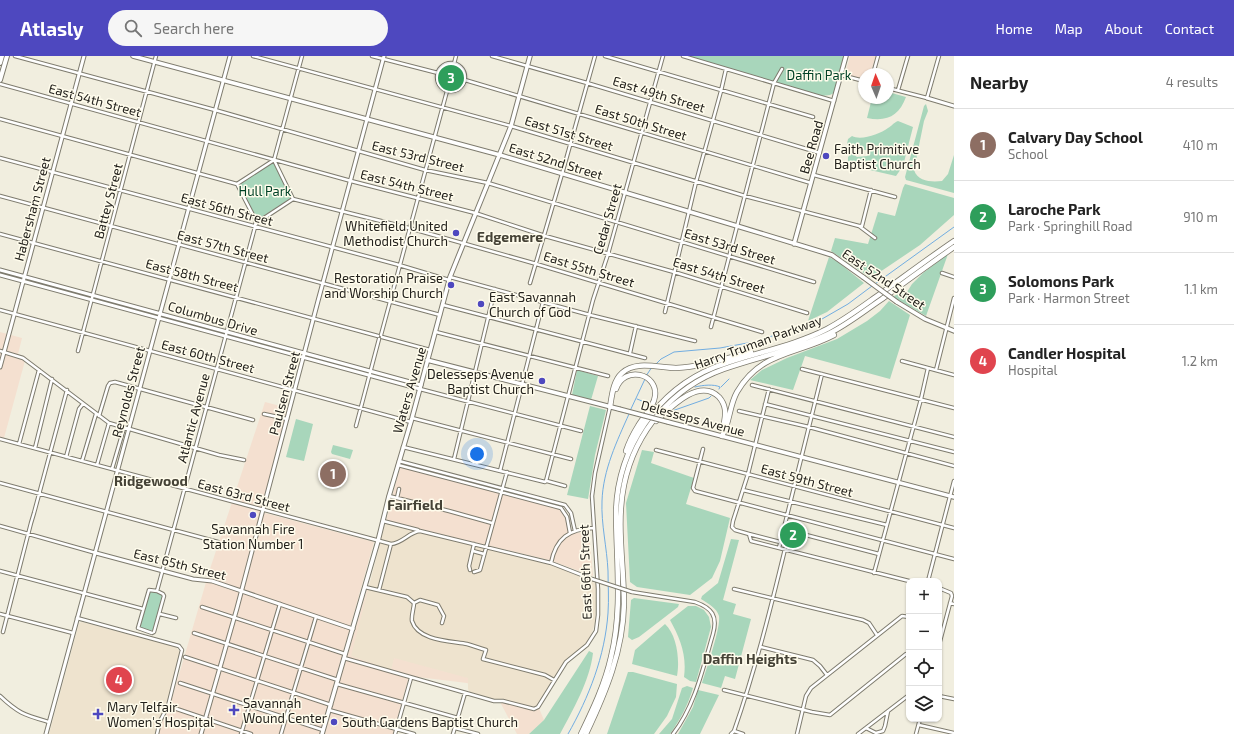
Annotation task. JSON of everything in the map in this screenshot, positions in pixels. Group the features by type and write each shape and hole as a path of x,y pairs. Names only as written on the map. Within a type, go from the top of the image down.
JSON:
{"highway":[{"name":"Harry Truman Parkway","path":"580,734 598,697 607,673 616,632 618,605 616,498 624,466 634,440 649,417 667,397 689,380 714,368 819,333 841,321 954,240"},
{"name":"Harry Truman Parkway","path":"588,734 604,700 618,650 623,614 622,502 626,476 639,443 651,424 664,407 696,382 724,369 821,338 837,330 954,247"},
{"path":"722,436 735,395 752,372 769,360 824,340 838,332 860,315"},
{"path":"610,407 617,380 622,373 628,369 642,366 684,368 788,344"},
{"path":"610,407 617,386 621,380 628,375 638,374 652,382 655,398 653,404 630,440 619,474 616,498"},
{"path":"639,443 655,422 670,408 686,396 696,391 704,391 716,395 722,400 725,412 722,436"}],"main road":[{"path":"0,63 2,56"},
{"path":"0,80 7,56"},
{"name":"East 52nd Street","path":"133,56 500,155 832,255 897,302 925,319 954,331"},
{"name":"Waters Avenue","path":"323,732 366,587 398,463 450,279 463,243 511,126 530,56"},
{"name":"Bee Road","path":"794,244 846,56"},
{"name":"Delesseps Avenue","path":"427,360 952,496"}],"street":[{"name":"East 53rd Street","path":"15,56 215,110 425,170 488,183 553,204 814,282"},
{"name":"Habersham Street","path":"0,367 84,56"},
{"name":"Battey Street","path":"78,351 156,56"},
{"name":"Reynolds Street","path":"46,734 230,56"},
{"name":"East 51st Street","path":"253,56 511,126 696,182 859,226 874,238"},
{"path":"256,227 258,222 294,199 274,160 302,56"},
{"path":"372,56 438,73"},
{"path":"454,64 456,56"},
{"name":"East 49th Street","path":"492,56 820,153"},
{"path":"530,283 545,236 595,56"},
{"path":"605,56 813,117"},
{"name":"Cedar Street","path":"547,481 582,341 598,283 608,254 663,56"},
{"path":"683,56 834,101"},
{"path":"874,68 878,56"},
{"path":"898,90 908,56"},
{"path":"927,98 939,56"},
{"name":"Paulsen Street","path":"200,734 235,618 313,319 384,58"},
{"path":"454,64 459,66 465,74 464,84 458,90 447,91 439,84 437,76 444,65 454,64"},
{"path":"665,312 696,182 726,69"},
{"path":"711,327 754,166 774,83 782,69"},
{"path":"841,75 858,79"},
{"name":"East 50th Street","path":"465,80 811,183"},
{"name":"East 54th Street","path":"0,84 351,182 475,213 545,236 674,272 807,313"},
{"path":"894,89 954,106"},
{"path":"356,426 447,91"},
{"path":"0,119 237,184 254,215 256,227"},
{"name":"East 56th Street","path":"0,158 332,248 695,341"},
{"path":"237,184 274,160"},
{"path":"814,174 895,197"},
{"path":"859,226 862,226 871,190"},
{"name":"East 57th Street","path":"0,196 440,315"},
{"name":"East 55th Street","path":"294,199 463,243 762,332"},
{"name":"Atlantic Avenue","path":"157,591 256,227"},
{"name":"East 58th Street","path":"0,234 430,350"},
{"name":"Columbus Drive","path":"0,270 159,318 226,334 420,387"},
{"path":"942,273 954,277"},
{"name":"Columbus Drive","path":"0,275 160,313 226,334"},
{"path":"454,459 496,289"},
{"path":"936,370 954,298"},
{"path":"500,471 543,302"},
{"path":"443,304 645,358"},
{"name":"East 60th Street","path":"0,310 360,408 462,431 571,459"},
{"path":"630,353 636,326"},
{"path":"436,332 608,376"},
{"path":"0,351 23,358 109,423 219,455 244,460"},
{"path":"902,361 954,375"},
{"path":"874,573 921,400 928,368"},
{"path":"802,369 954,408"},
{"path":"19,444 39,370"},
{"path":"778,548 822,374"},
{"path":"35,448 52,379"},
{"path":"99,416 108,386 110,383 115,382 254,420"},
{"path":"752,385 954,437"},
{"path":"420,387 468,402 581,431"},
{"path":"769,389 748,474 732,528 780,542"},
{"path":"3,632 67,390"},
{"path":"66,457 79,409 83,404"},
{"path":"765,404 954,452"},
{"name":"East 66th Street","path":"202,607 411,678 494,701 503,701 535,709 540,705 554,680 569,659 590,642 596,631 598,615 598,589 592,503 594,483 610,407"},
{"path":"739,411 809,427 954,466"},
{"path":"82,461 96,414"},
{"path":"264,414 287,419"},
{"path":"97,465 109,423"},
{"path":"112,469 124,428"},
{"name":"East 63rd Street","path":"0,439 391,544"},
{"path":"403,447 566,486"},
{"path":"704,449 693,488 695,492 954,559"},
{"name":"East 59th Street","path":"656,450 954,528"},
{"path":"398,463 450,474 565,505 571,513 575,531"},
{"path":"398,463 449,479 561,508 567,517 570,533"},
{"path":"474,572 480,570 507,472"},
{"path":"449,479 450,474"},
{"path":"929,578 942,525 952,496 954,481"},
{"path":"0,483 218,542"},
{"path":"397,498 399,489"},
{"path":"743,490 887,526"},
{"path":"389,496 492,524"},
{"path":"558,507 559,503"},
{"path":"383,521 551,563 618,589 695,602 705,606 715,618 713,634 694,695 684,717 672,734"},
{"name":"East 65th Street","path":"0,526 162,571 194,579 212,581 353,629"},
{"path":"551,563 555,547 562,539 575,531 594,528"},
{"path":"783,529 880,554"},
{"path":"379,590 391,544 400,542 412,533 420,531"},
{"path":"749,534 751,541 906,580"},
{"path":"470,570 469,566 474,544"},
{"path":"731,734 734,731 761,647 785,549"},
{"path":"472,551 484,554"},
{"path":"0,571 143,609"},
{"path":"366,587 407,597 414,602"},
{"path":"734,589 863,620 869,623 877,635"},
{"path":"942,589 949,591 952,596 942,633"},
{"path":"150,590 157,591 164,595 160,614 154,632 152,633 138,628 148,592 150,590"},
{"path":"414,602 420,600 438,605 444,616 442,624"},
{"path":"414,602 412,618 413,623 422,633 430,637 486,650 483,659 545,676 554,680"},
{"path":"950,603 954,604"},
{"path":"242,733 280,604"},
{"path":"0,614 73,633"},
{"path":"160,614 176,618"},
{"path":"797,734 808,692 877,635 902,616 906,617"},
{"path":"281,734 316,617"},
{"path":"77,618 167,642 180,647 182,650 181,656 168,706 160,721 157,734"},
{"path":"194,633 301,667 337,682 458,718"},
{"path":"761,647 813,660 827,675"},
{"path":"724,690 830,714 906,654"},
{"path":"185,657 331,705"},
{"path":"395,734 411,678"},
{"path":"180,683 286,718 323,732"},
{"path":"453,734 465,693"},
{"path":"0,696 15,710 49,722"},
{"path":"858,734 906,696"},
{"path":"942,697 954,699"},
{"path":"168,706 242,733 251,734"},
{"path":"329,710 414,734"},
{"path":"866,728 876,733 882,731 885,726 888,710"},
{"path":"916,734 920,722"},
{"path":"919,725 954,733"},
{"path":"455,728 478,734"},
{"path":"734,731 743,734"}],"shaded area":[{"path":"850,56 876,56 872,68 858,68 858,78 845,74"},
{"path":"0,332 22,338 18,354 26,357 4,438 0,437"},
{"path":"265,402 288,408 261,512 374,542 320,734 158,734 161,724 169,709 209,572"},
{"path":"400,467 549,505 561,510 566,515 568,527 576,533 589,532 593,576 549,560 386,521"},
{"path":"385,524 548,563 597,584 595,623 589,641 565,661 536,707 470,693 468,689 468,678 394,658 391,670 351,656"},
{"path":"369,589 558,671 538,706 544,720 529,734 517,734 500,702 467,683 409,676 393,734 324,734 367,590"},
{"path":"82,622 176,647 180,652 165,712 158,723 155,734 49,734 79,623"}],"green space":[{"name":"Daffin Park","path":"687,56 845,56 834,93 821,96"},
{"path":"451,63 461,67 465,77 461,87 451,91 441,87 437,77 441,67"},
{"path":"894,94 906,97 900,109 891,116 881,119 867,118 870,104 894,104"},
{"path":"926,104 928,111 924,121 914,170 922,179 942,181 948,174 954,155 954,193 906,180 905,177 924,106"},
{"path":"898,121 913,127 903,166 896,176 848,163 848,157 852,153 857,157 867,156 870,151 855,148 847,144 848,139 852,136 860,138 875,134 885,130"},
{"name":"Hull Park","path":"273,162 291,198 257,220 239,185"},
{"path":"905,184 954,198 954,215 920,245 871,278 831,251 835,238 868,244 878,212 895,216"},
{"path":"948,254 926,316 893,297 899,293 904,294 907,292 912,284 923,273"},
{"path":"829,257 838,262 864,283 827,312 808,321"},
{"path":"889,301 910,315 890,379 805,356 793,390 750,380 762,370 787,358 837,339 867,321 880,311"},
{"path":"577,370 598,376 591,400 572,395"},
{"path":"590,406 606,410 595,455 588,499 567,495"},
{"path":"296,419 313,424 304,461 286,457"},
{"path":"333,445 353,450 350,459 332,454 331,452"},
{"path":"642,450 654,452 651,463 694,478 686,504 730,518 720,561 712,578 690,595 637,587 630,582 626,503"},
{"path":"731,539 739,540 723,600 736,604 733,614 751,619 735,679 725,676 721,688 702,683 716,639 719,616 714,608 701,599 702,596 718,583"},
{"path":"150,591 160,593 163,597 153,630 151,631 139,627"},
{"path":"634,598 679,604 678,607 639,637 632,640 628,637 631,600"},
{"path":"688,606 696,606 704,610 709,617 711,627 696,682 690,681 684,677 684,654 677,633 670,620"},
{"path":"665,624 675,641 677,648 677,676 632,664 635,650"},
{"path":"589,651 593,653 585,684 560,734 529,734 544,720"},
{"path":"628,672 677,684 676,697 667,716 654,734 607,734"},
{"path":"687,686 693,688 680,718 670,734 659,734 672,719 682,688"},
{"path":"698,690 719,695 700,734 678,734 693,707"}],"waterway":[{"path":"875,284 954,227"},
{"path":"656,364 661,359 674,352 720,348 753,342 801,327 822,319 848,304 872,286"},
{"path":"646,376 652,367"},
{"path":"630,411 645,379"},
{"path":"721,387 729,379"},
{"path":"695,387 712,385 720,387 719,389"},
{"path":"672,411 711,396"},
{"path":"637,399 647,403"},
{"path":"568,734 583,706 595,676 603,645 608,613 608,571 602,510 603,489 611,456 629,414"}],"place":[{"name":"Solomons Park","path":"451,78"},
{"name":"Faith Primitive Baptist Church","path":"826,156"},
{"name":"Whitefield United Methodist Church","path":"456,233"},
{"name":"Restoration Praise and Worship Church","path":"451,285"},
{"name":"East Savannah Church of God","path":"481,304"},
{"name":"Delesseps Avenue Baptist Church","path":"542,381"},
{"name":"Calvary Day School","path":"333,474"},
{"name":"Savannah Fire Station Number 1","path":"253,515"},
{"name":"Laroche Park","path":"793,535"},
{"name":"Candler Hospital","path":"119,680"},
{"name":"Savannah Wound Center","path":"234,710"},
{"name":"Mary Telfair Women's Hospital","path":"98,714"},
{"name":"South Gardens Baptist Church","path":"334,722"}],"district":[{"name":"Edgemere","path":"510,236"},
{"name":"Ridgewood","path":"151,480"},
{"name":"Fairfield","path":"415,504"},
{"name":"Daffin Heights","path":"750,658"}]}
